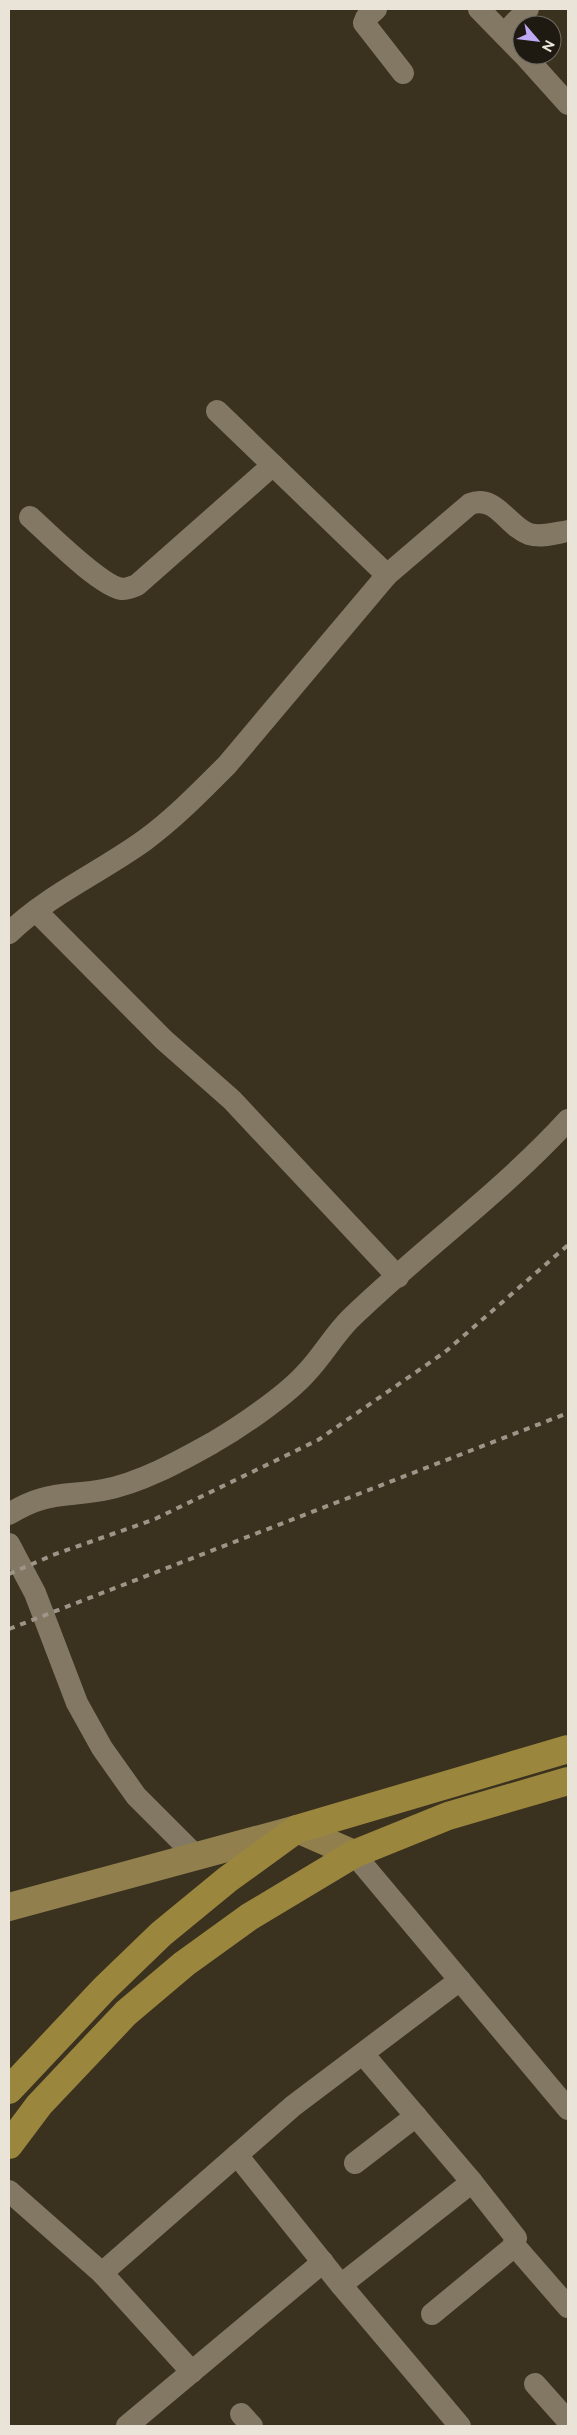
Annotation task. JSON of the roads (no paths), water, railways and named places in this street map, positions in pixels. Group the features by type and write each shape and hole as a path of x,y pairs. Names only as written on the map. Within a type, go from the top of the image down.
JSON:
{"highway":[{"path":"9,2090 104,1989 161,1934 228,1879 297,1829 568,1749"},
{"path":"9,2145 39,2105 126,2013 184,1964 249,1917 354,1854 448,1816 568,1781"}],"main road":[{"path":"9,1907 297,1829 354,1854"}],"street":[{"path":"376,9 368,15 364,22 403,73"},
{"path":"478,9 512,42"},
{"path":"504,34 528,9"},
{"path":"534,65 567,98"},
{"path":"216,411 387,575"},
{"path":"30,517 103,579 121,589 129,588 137,585 273,465"},
{"path":"9,934 36,911 144,840 200,794 227,765 387,575 470,504 477,501 492,505 528,534 548,535 568,531"},
{"path":"36,911 164,1040 232,1100 398,1277"},
{"path":"9,1514 24,1504 51,1495 104,1490 131,1481 182,1459 245,1422 300,1379 346,1324 489,1199 568,1120"},
{"path":"9,1544 35,1594 77,1703 102,1748 136,1796 196,1856"},
{"path":"354,1854 568,2109"},
{"path":"102,2274 293,2106 460,1980"},
{"path":"363,2054 472,2182 514,2235 514,2245 568,2307"},
{"path":"355,2163 416,2116"},
{"path":"237,2155 341,2285 460,2426"},
{"path":"341,2285 472,2182"},
{"path":"9,2191 102,2274 192,2372"},
{"path":"432,2314 514,2245"},
{"path":"127,2426 323,2262"},
{"path":"535,2384 568,2421"}],"railway":[{"path":"9,1574 53,1555 155,1519 318,1440 445,1352 568,1245"},
{"path":"9,1629 568,1413"}]}
